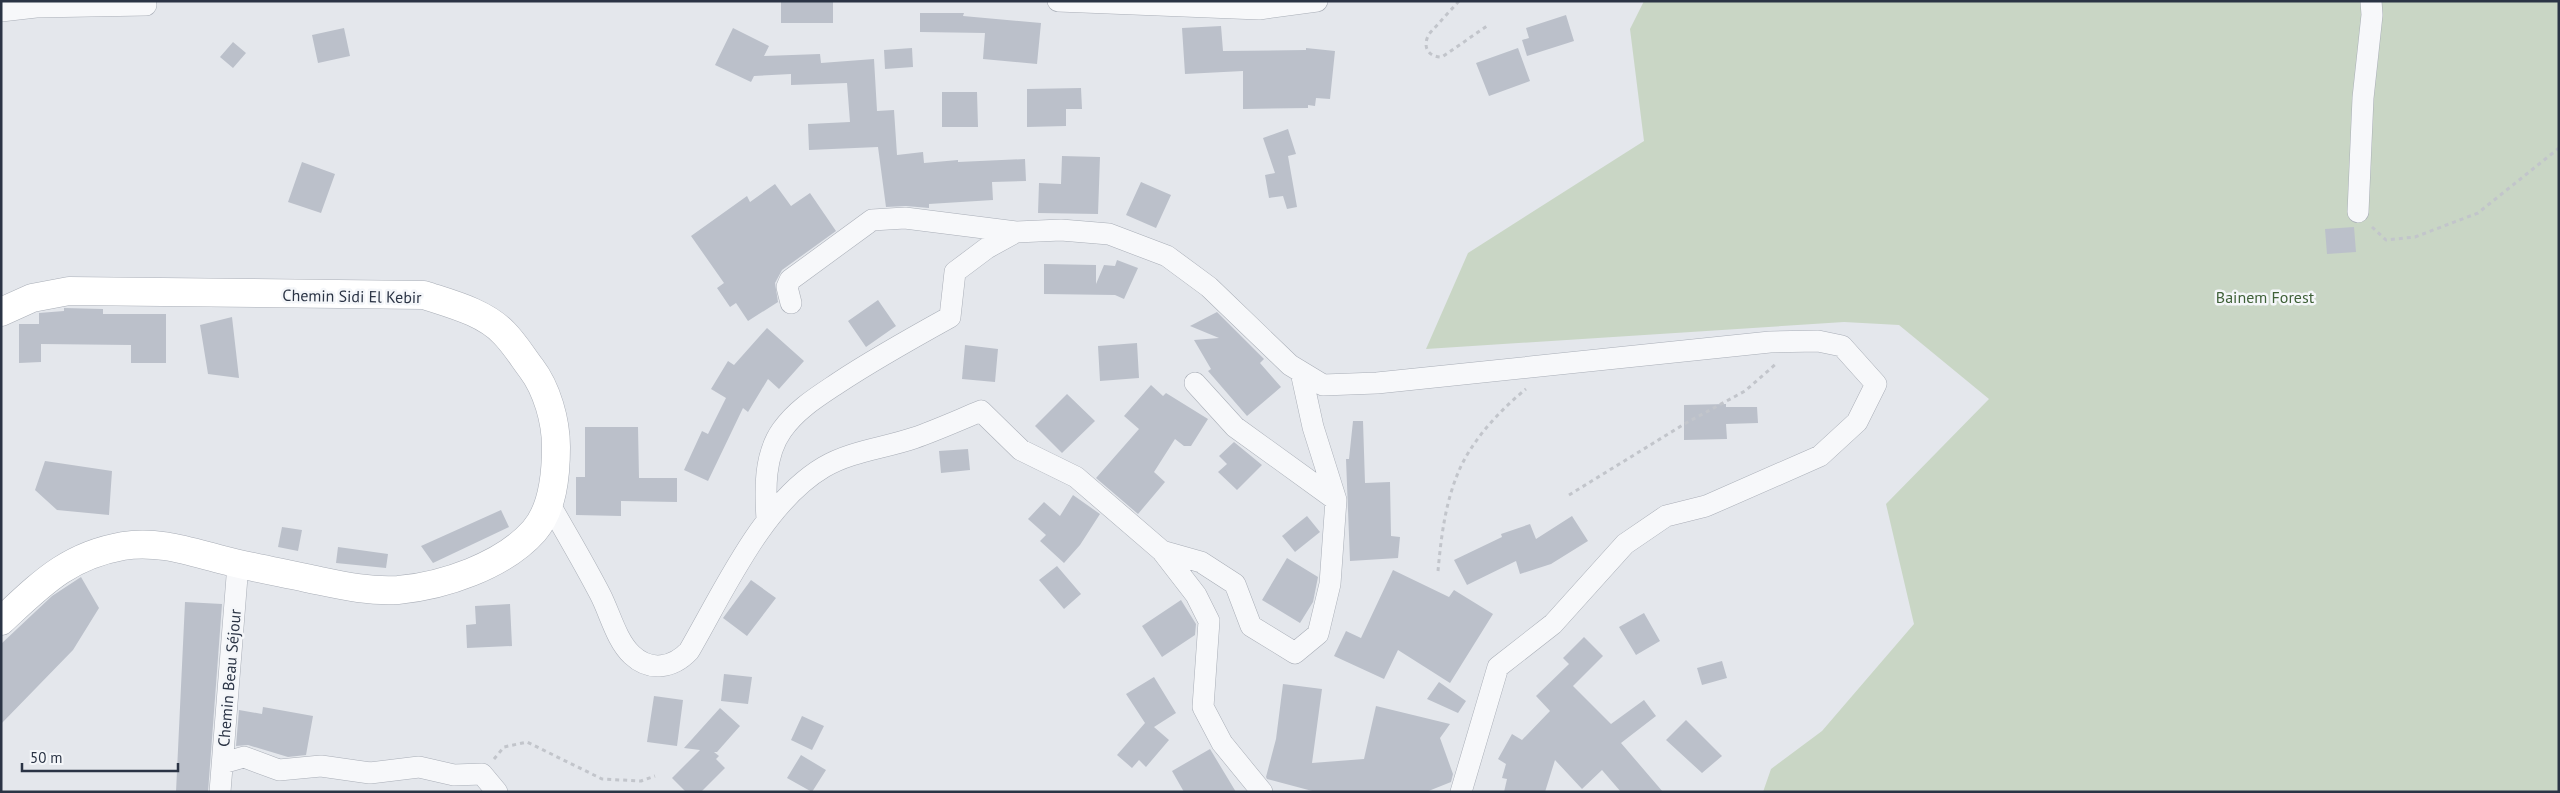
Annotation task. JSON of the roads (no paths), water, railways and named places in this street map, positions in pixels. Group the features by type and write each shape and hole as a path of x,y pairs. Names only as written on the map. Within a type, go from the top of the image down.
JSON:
{"street":[{"path":"1058,1 1259,9 1317,1"},
{"path":"2358,212 2363,98 2372,15 2371,1"},
{"path":"1,11 36,7 146,5"},
{"path":"791,303 787,287 790,280 872,220 905,218 1016,232 1061,230 1109,234 1166,256 1209,287 1290,365 1323,385 1377,383 1615,357 1797,341 1818,341 1842,346 1876,384 1857,422 1820,456 1706,506 1666,516 1625,544 1553,624 1498,667 1461,792"},
{"path":"767,519 765,489 770,459 781,431 786,425 802,407 864,366 950,316 955,272 987,248 1016,232"},
{"name":"Chemin Sidi El Kebir","path":"1,312 32,298 69,291 424,295 471,311 503,332 534,373 548,403 556,436 556,462 549,503 534,531 506,553 475,570 436,584 396,590 356,588 238,564 163,545 124,546 87,556 53,574 1,621"},
{"path":"1162,551 1201,562 1234,584 1251,626 1295,653 1318,634 1330,584 1336,500 1313,427 1301,372"},
{"path":"1195,383 1235,427 1336,500"},
{"path":"549,503 600,594 625,647 640,662 658,667 676,663 689,651 767,519 798,486 825,466 914,438 981,411 1021,450 1076,477 1162,551 1196,594 1209,621 1203,707 1222,743 1262,792"},
{"name":"Chemin Beau Séjour","path":"220,792 238,564"},
{"path":"222,763 244,757 279,770 321,766 370,773 419,766 454,775 482,774 497,792"}],"park label":[{"name":"Bainem Forest","path":"2265,297"}]}
